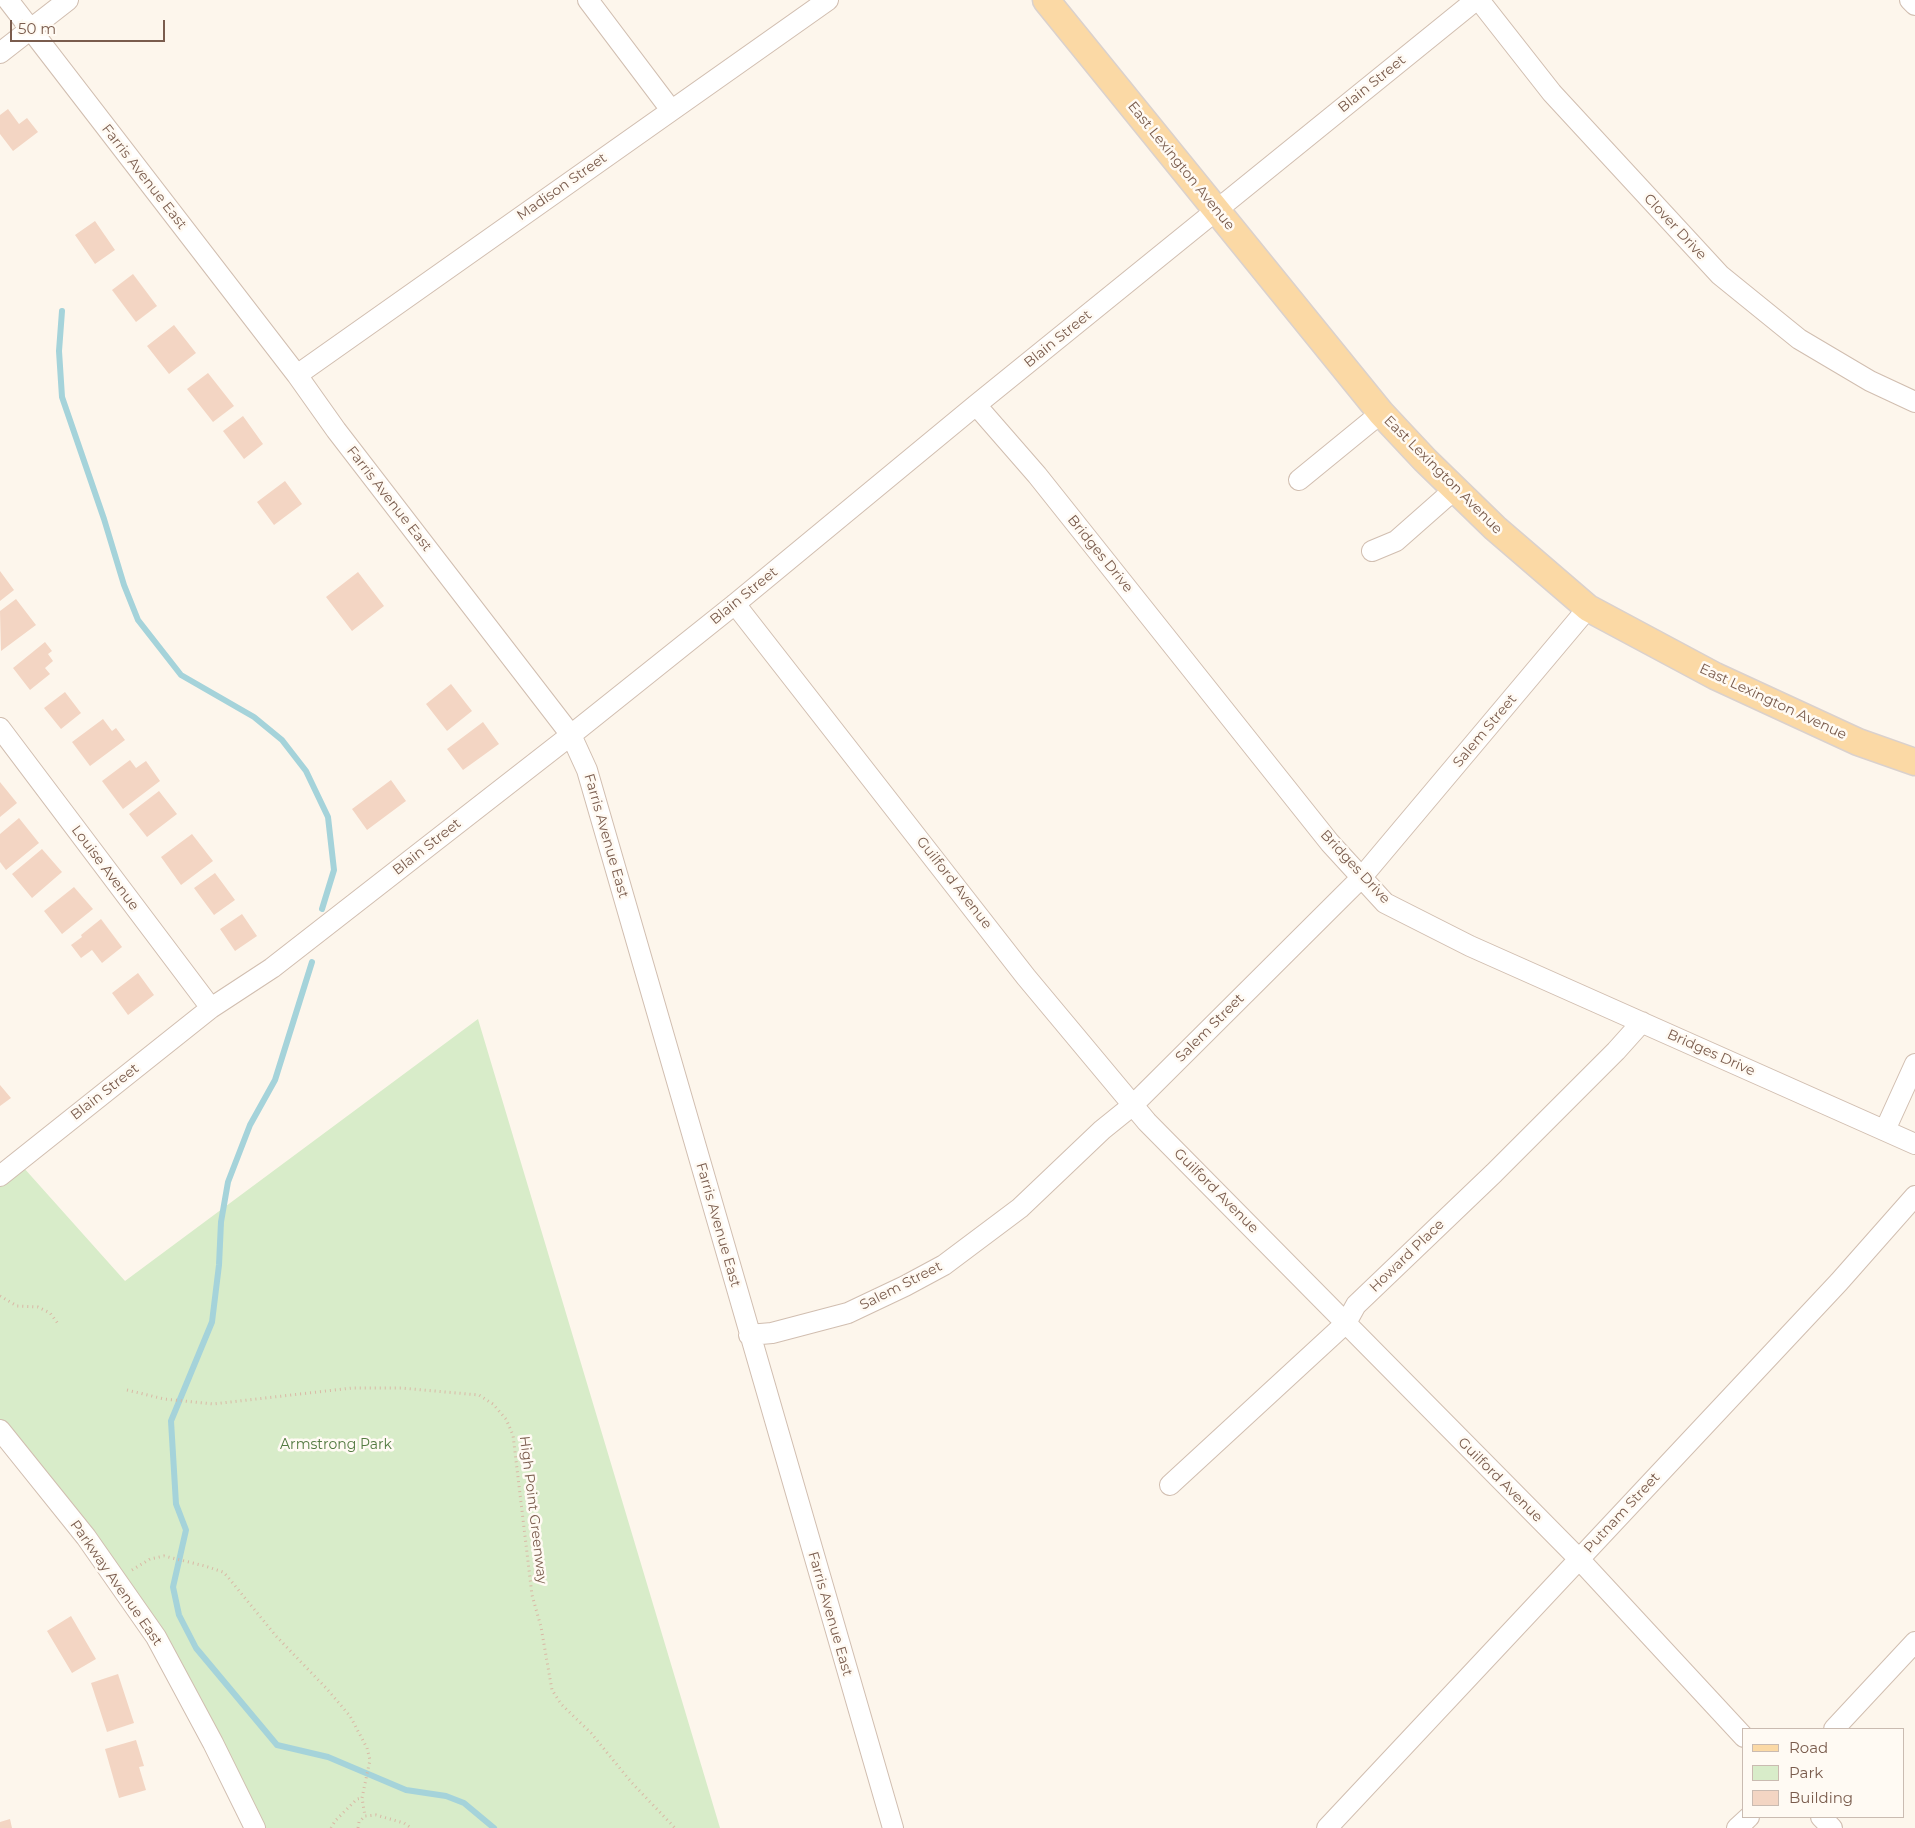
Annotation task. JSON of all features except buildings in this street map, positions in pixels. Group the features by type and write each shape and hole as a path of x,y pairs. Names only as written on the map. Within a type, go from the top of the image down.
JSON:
{"main road":[{"name":"East Lexington Avenue","path":"1046,0 1381,413 1425,460 1495,528 1588,608 1715,676 1858,742 1915,762"}],"street":[{"name":"Farris Avenue East","path":"8,0 571,735 587,770 893,1828"},
{"path":"0,53 68,0"},
{"path":"588,0 671,110"},
{"name":"Madison Street","path":"297,375 828,0"},
{"name":"Blain Street","path":"0,1176 211,1008 272,968 571,735 735,604 976,405 1477,0"},
{"name":"Clover Drive","path":"1477,0 1552,93 1720,276 1799,339 1870,381 1915,402"},
{"path":"1910,0 1915,5"},
{"name":"Bridges Drive","path":"976,405 1038,475 1330,843 1385,903 1470,946 1915,1144"},
{"path":"1299,480 1381,413"},
{"path":"1372,552 1396,542 1454,489"},
{"name":"Guilford Avenue","path":"735,604 1026,977 1147,1122 1579,1559 1742,1735"},
{"name":"Salem Street","path":"749,1335 772,1333 848,1313 944,1265 1020,1208 1102,1130 1133,1106 1361,878 1588,608"},
{"name":"Louise Avenue","path":"0,728 211,1008"},
{"name":"Howard Place","path":"1170,1485 1346,1323 1356,1305 1494,1173 1616,1052 1642,1022"},
{"path":"1885,1130 1915,1064"},
{"name":"Putnam Street","path":"1327,1828 1839,1282 1915,1196"},
{"name":"Parkway Avenue East","path":"0,1430 86,1537 156,1637 213,1743 255,1828"},
{"path":"1835,1728 1915,1642"},
{"path":"1737,1828 1747,1818"},
{"path":"1822,1818 1832,1828"}],"path":[{"path":"0,1296 17,1306 38,1308 50,1313 60,1325"},
{"name":"High Point Greenway","path":"127,1390 188,1403 213,1404 352,1388 401,1388 479,1395 493,1404 506,1419 513,1435 532,1595 541,1627 552,1690 561,1704 591,1734 632,1783 675,1828"},
{"path":"116,1580 150,1559 164,1556 223,1572 276,1636 328,1689 350,1716 367,1748 370,1760 362,1798 365,1816"},
{"path":"330,1828 357,1799 362,1798"},
{"path":"358,1828 359,1822 365,1816 376,1815 404,1823 411,1828"}],"green space":[{"name":"Armstrong Park","path":"478,1019 720,1828 255,1828 156,1637 0,1434 0,1172 15,1158 125,1281"}],"waterway":[{"path":"62,311 59,351 62,397 104,519 124,585 138,620 181,675 254,717 282,740 306,771 328,817 334,870 322,909"},
{"path":"312,962 275,1080 250,1125 228,1182 221,1222 219,1265 212,1322 171,1421 176,1504 186,1530 173,1587 179,1615 196,1648 277,1745 328,1757 406,1790 446,1796 464,1803 494,1828"}]}
